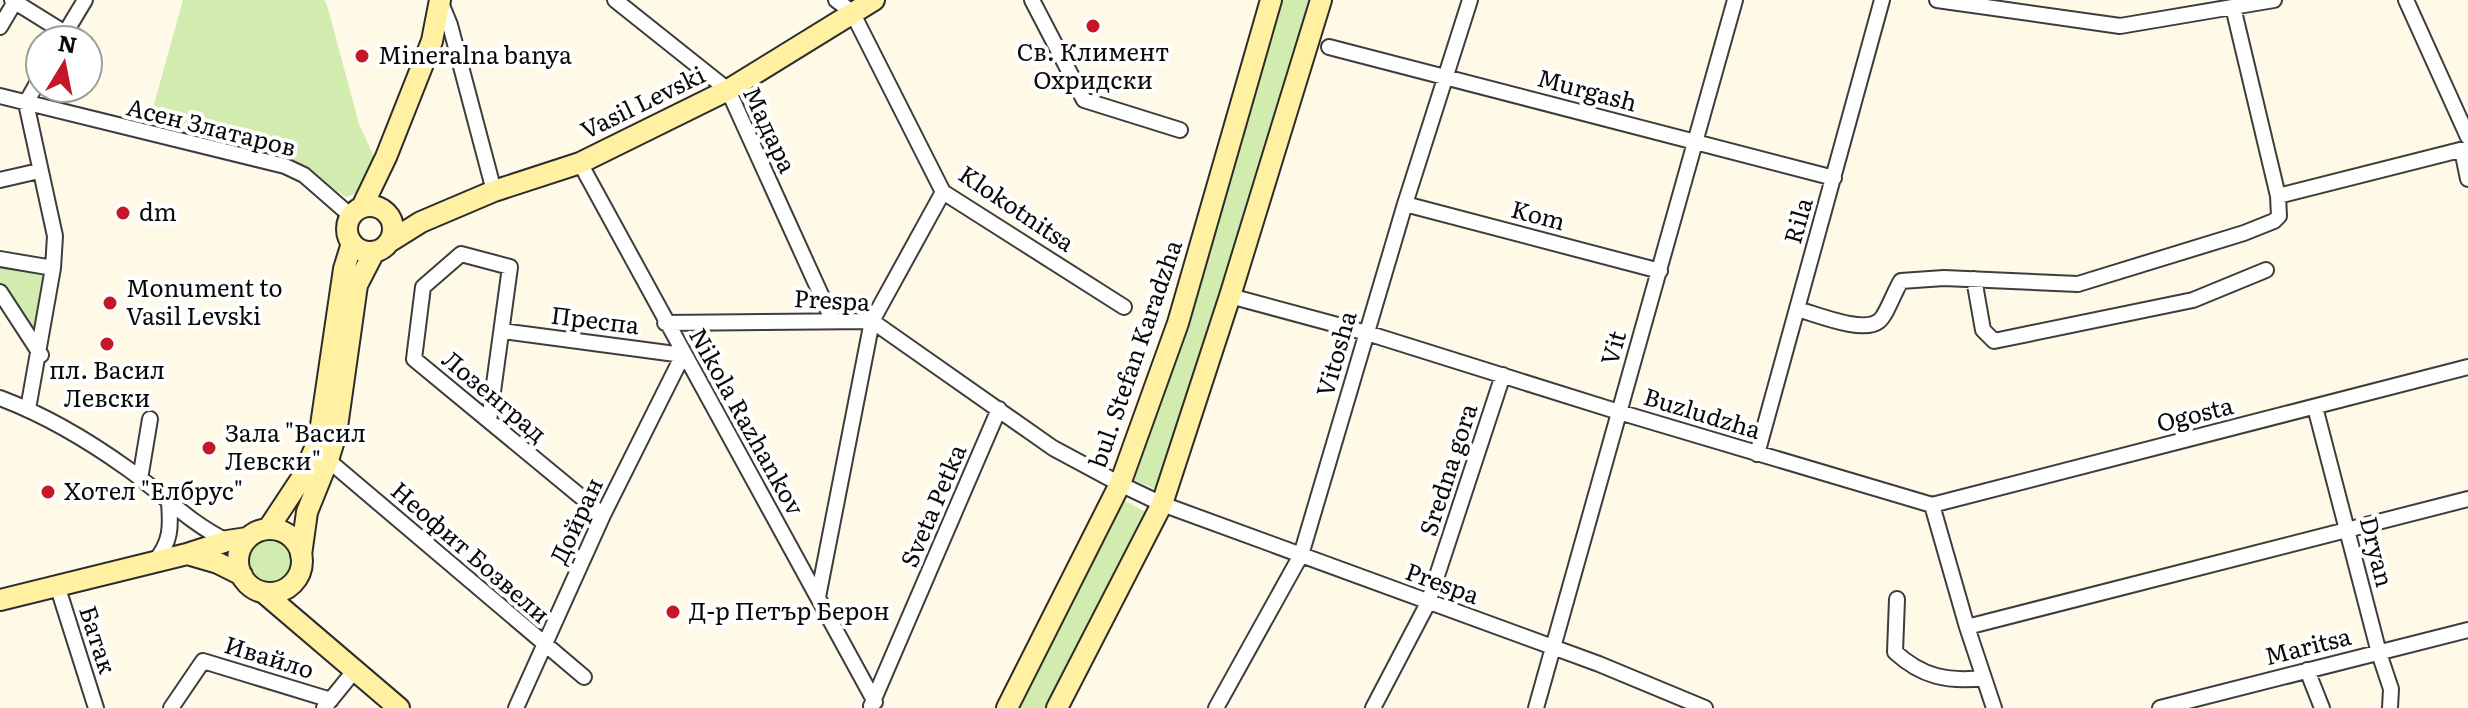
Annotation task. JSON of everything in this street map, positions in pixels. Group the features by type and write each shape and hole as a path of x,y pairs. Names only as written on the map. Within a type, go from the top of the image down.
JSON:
{"street":[{"path":"70,24 85,0"},
{"name":"Мадара","path":"615,0 728,90 832,319"},
{"name":"Vasil Levski","path":"381,247 421,222 494,191 580,163 728,90 844,6 874,0"},
{"path":"1032,0 1084,100 1180,130"},
{"name":"bul. Stefan Karadzha","path":"1007,708 1120,484 1178,323 1271,0"},
{"path":"1057,708 1162,504 1321,0"},
{"name":"Vitosha","path":"1216,708 1301,555 1405,204 1470,0"},
{"name":"Vit","path":"1536,708 1735,0"},
{"name":"Rila","path":"1757,454 1882,0"},
{"path":"1937,0 2120,26 2274,0"},
{"path":"2406,0 2466,145 2468,179"},
{"path":"0,27 14,1 46,24"},
{"path":"440,2 450,25 494,191"},
{"path":"381,247 361,250 352,243 347,232 386,157 432,41 440,2"},
{"name":"Klokotnitsa","path":"844,6 943,192 1124,307"},
{"path":"1797,309 1868,326 1881,320 1901,281 1944,278 2078,284 2274,221 2279,216 2278,196 2233,7"},
{"name":"Murgash","path":"1329,47 1834,178"},
{"name":"Асен Златаров","path":"0,96 24,102"},
{"path":"26,104 55,236 48,321 28,409"},
{"name":"Асен Златаров","path":"30,104 285,166 304,175 356,212"},
{"path":"2278,196 2466,145"},
{"path":"301,555 307,512 336,434 357,285 393,229 386,213 386,157"},
{"name":"Nikola Razhankov","path":"580,163 665,323 818,597 872,705"},
{"path":"0,180 39,171"},
{"path":"818,597 872,321 943,192"},
{"name":"Kom","path":"1405,204 1660,271"},
{"path":"356,212 369,206 421,222"},
{"path":"268,529 303,476 319,439 344,269 352,243"},
{"name":"Лозенград","path":"502,331 510,267 461,254 423,287 414,359 603,515"},
{"path":"0,259 53,268"},
{"path":"1974,279 1983,330 1994,341 2193,300 2266,270"},
{"path":"0,292 42,355"},
{"name":"Buzludzha","path":"1230,296 1367,333 1932,505"},
{"name":"Prespa","path":"665,323 872,321 1053,448 1162,504 1599,664 1705,708"},
{"path":"489,421 502,331"},
{"name":"Преспа","path":"502,331 683,355"},
{"name":"Дойран","path":"516,708 603,515 683,355"},
{"name":"Ogosta","path":"1932,505 2468,367"},
{"name":"Sredna gora","path":"1373,708 1428,603 1503,375"},
{"path":"0,398 28,409 140,479 191,522 237,540"},
{"name":"Dryan","path":"2315,407 2391,689 2390,708"},
{"name":"Sveta Petka","path":"872,705 999,409"},
{"path":"140,479 150,419"},
{"name":"Неофит Бозвели","path":"328,460 584,677"},
{"path":"1967,627 2468,499"},
{"path":"155,562 166,548 170,536 169,503"},
{"path":"1932,505 1994,708"},
{"path":"0,600 187,554 268,529 286,533 298,546 302,563 295,592 300,624"},
{"path":"237,540 242,575 247,583 263,592 399,708"},
{"path":"187,554 218,563 242,575"},
{"path":"263,592 282,590 297,578"},
{"name":"Батак","path":"57,585 96,708"},
{"path":"1897,599 1895,652 1901,658 1931,675 1958,681 1984,678"},
{"name":"Maritsa","path":"2160,708 2468,630"},
{"name":"Ивайло","path":"171,708 203,661 327,704"},
{"path":"327,704 355,670"},
{"path":"2307,670 2322,708"}],"green space":[{"path":"183,0 324,0 359,124 375,159 357,193 346,197 309,172 146,133"},
{"path":"1283,0 1313,0 1160,491 1134,480 1178,348"},
{"path":"0,259 53,268 39,354 0,292"},
{"path":"1123,500 1150,514 1051,708 1015,708"},
{"path":"269,535 286,543 294,560 286,577 269,585 252,577 244,560 252,543"}],"place":[{"name":"Св. Климент Охридски","path":"1093,26"},
{"name":"Mineralna banya","path":"362,56"},
{"name":"dm","path":"123,213"},
{"name":"Monument to Vasil Levski","path":"110,303"},
{"name":"пл. Васил Левски","path":"107,344"},
{"name":"Зала \"Васил Левски\"","path":"209,448"},
{"name":"Хотел \"Елбрус\"","path":"48,492"},
{"name":"Д-р Петър Берон","path":"673,612"}]}
